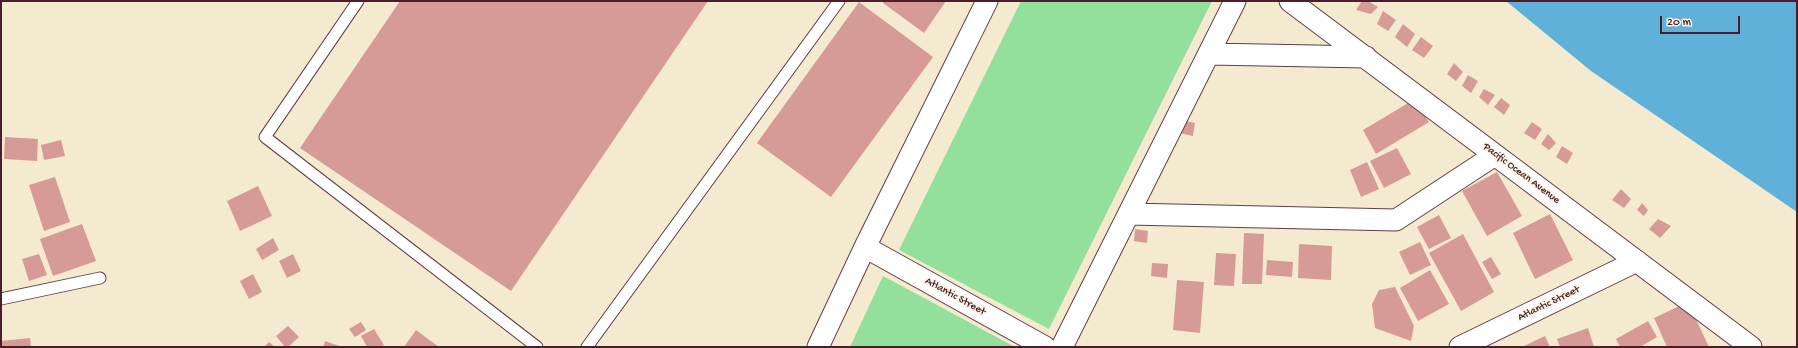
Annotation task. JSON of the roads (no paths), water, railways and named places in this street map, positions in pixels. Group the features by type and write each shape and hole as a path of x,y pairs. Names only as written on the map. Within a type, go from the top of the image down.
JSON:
{"street":[{"path":"818,347 865,247 987,1"},
{"path":"1062,347 1235,1"},
{"name":"Pacific Ocean Avenue","path":"1290,1 1751,347"},
{"path":"1209,54 1366,57"},
{"path":"1129,214 1396,220 1495,155"},
{"name":"Atlantic Street","path":"865,247 1045,347"},
{"name":"Atlantic Street","path":"1460,347 1637,261"}],"lane":[{"path":"358,1 265,138 537,347"},
{"path":"587,347 839,1"},
{"path":"1,299 100,278"}],"water":[{"path":"1506,1 1797,1 1797,212 1591,71"}]}
